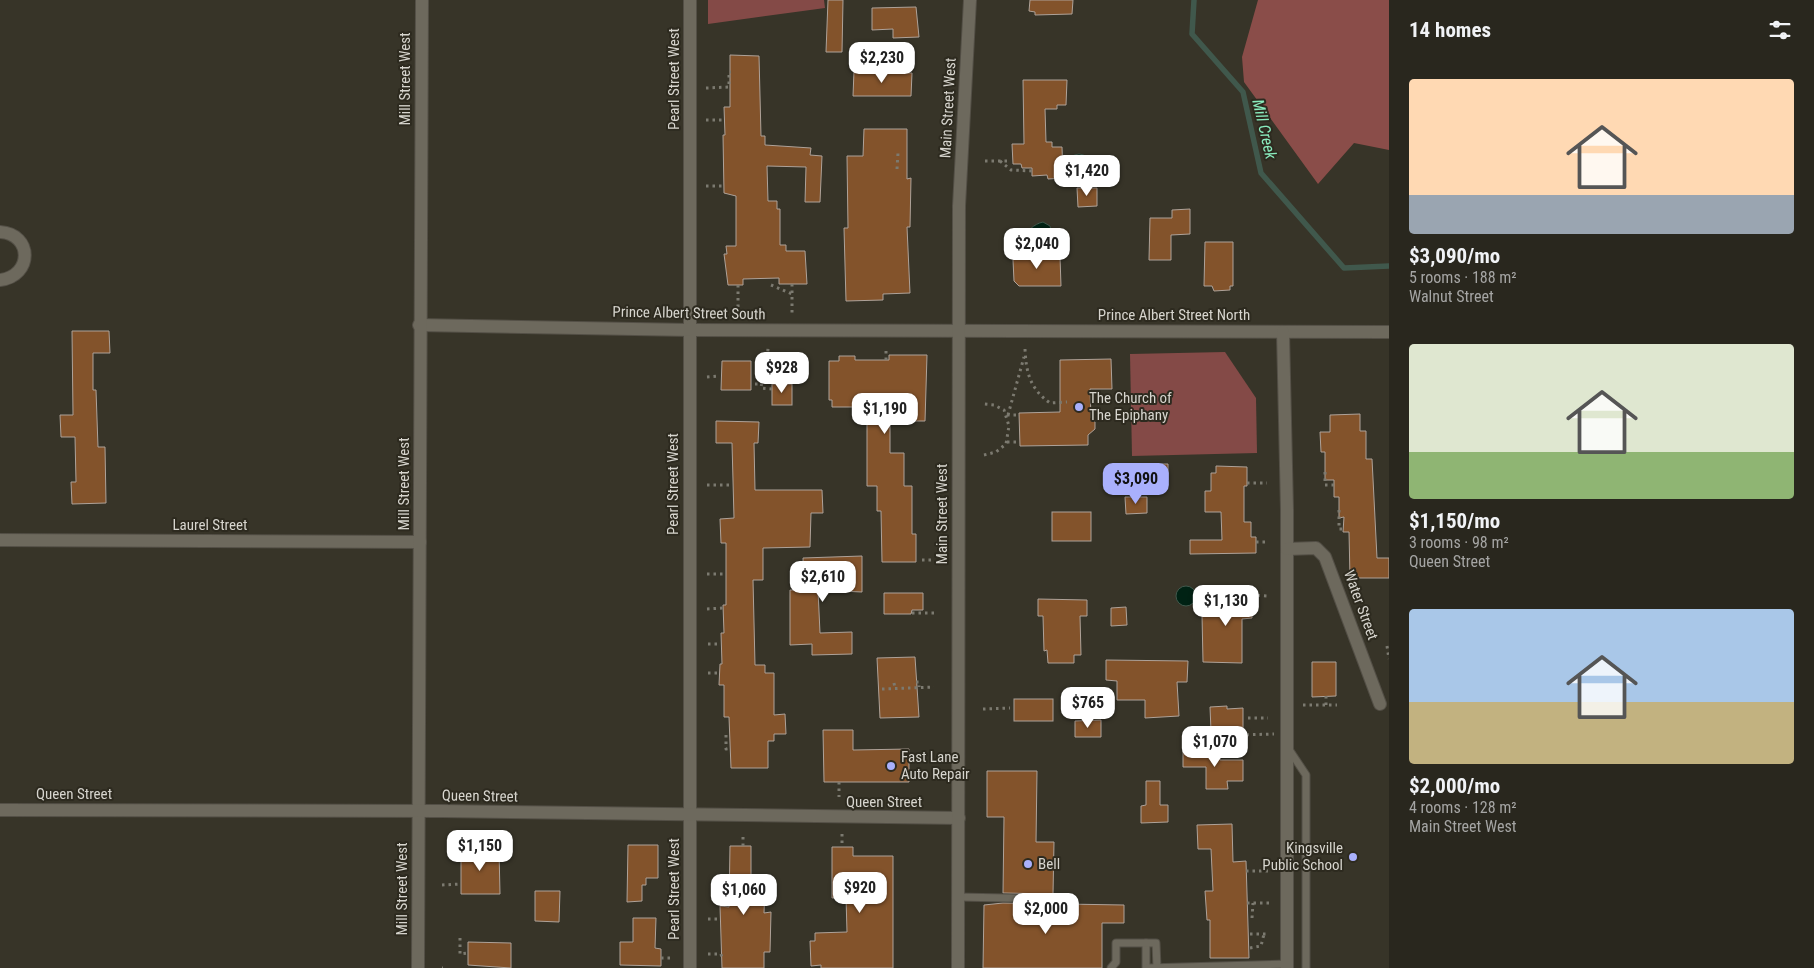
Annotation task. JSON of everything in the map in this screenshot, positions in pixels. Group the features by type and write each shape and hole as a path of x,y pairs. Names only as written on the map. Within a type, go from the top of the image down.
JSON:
{"street":[{"name":"Mill Street West","path":"418,968 419,325 422,0"},
{"name":"Pearl Street West","path":"690,0 690,968"},
{"name":"Main Street West","path":"958,968 959,206 970,0"},
{"path":"0,232 14,235 20,241 25,255 20,270 15,276 0,280"},
{"name":"Prince Albert Street South","path":"419,325 690,330 959,331"},
{"name":"Prince Albert Street North","path":"959,331 1389,332"},
{"path":"1283,332 1287,548 1287,966"},
{"name":"Laurel Street","path":"0,540 420,542"},
{"name":"Water Street","path":"1287,548 1316,548 1324,557 1380,704"},
{"name":"Queen Street","path":"0,810 958,818"}],"lane":[{"path":"1287,739 1306,775 1306,968"},
{"path":"958,897 1054,899"},
{"path":"1111,968 1116,962 1116,943 1156,943 1156,968"},
{"path":"1146,943 1147,968 1287,966"}],"path":[{"path":"706,88 729,87 729,72 731,72"},
{"path":"706,120 724,120"},
{"path":"897,169 898,153"},
{"path":"985,161 1007,161"},
{"path":"1000,161 1011,170 1032,171"},
{"path":"706,186 724,186"},
{"path":"792,284 792,314"},
{"path":"738,285 738,313"},
{"path":"771,285 792,294"},
{"path":"768,348 767,366 761,388 772,389"},
{"path":"886,348 886,360"},
{"path":"984,455 996,452 1007,442 1009,426 1007,415 1025,349 1026,368 1032,386 1050,402 1067,402"},
{"path":"707,377 718,376"},
{"path":"755,384 760,384 762,381 779,380"},
{"path":"984,404 1000,407 1007,415 1019,415"},
{"path":"1007,442 1020,442"},
{"path":"1325,472 1325,485 1334,484"},
{"path":"1247,483 1267,483"},
{"path":"707,485 732,485"},
{"path":"1339,510 1339,529 1344,529"},
{"path":"1256,542 1268,542"},
{"path":"922,560 935,560"},
{"path":"707,574 724,574"},
{"path":"1251,595 1268,596"},
{"path":"708,608 723,608"},
{"path":"912,613 935,613"},
{"path":"708,644 721,644"},
{"path":"1387,646 1389,659"},
{"path":"708,673 719,673"},
{"path":"916,682 919,682 919,687"},
{"path":"894,683 894,688"},
{"path":"882,689 934,687"},
{"path":"1326,696 1326,705"},
{"path":"1303,705 1338,704"},
{"path":"983,708 1010,708"},
{"path":"1248,718 1268,718"},
{"path":"726,734 726,749 731,748"},
{"path":"1240,735 1287,739"},
{"path":"839,782 839,797"},
{"path":"742,846 743,833"},
{"path":"842,834 842,847"},
{"path":"1246,871 1269,871"},
{"path":"442,885 461,884"},
{"path":"1252,903 1252,918"},
{"path":"1247,904 1269,904"},
{"path":"708,919 720,919"},
{"path":"1250,934 1269,934"},
{"path":"1250,948 1260,946 1264,934"},
{"path":"460,938 460,954 468,953"},
{"path":"708,954 721,954 722,958"},
{"path":"661,958 671,958"}],"shaded area":[{"path":"708,0 824,0 825,8 708,24"},
{"path":"1258,0 1389,0 1389,150 1354,143 1318,184 1244,82 1242,57"},
{"path":"1079,154 1087,157 1090,165 1087,173 1079,176 1071,173 1068,165 1071,157"},
{"path":"1043,222 1050,226 1051,230 1040,238 1034,247 1028,247 1024,240 1027,234 1034,226"},
{"path":"1225,352 1256,398 1257,453 1132,456 1130,354"},
{"path":"1186,586 1193,589 1196,596 1193,603 1186,606 1179,603 1176,596 1179,589"}],"building":[{"path":"828,0 843,0 842,52 826,52"},
{"path":"1030,0 1073,0 1072,14 1035,15 1035,12 1029,11"},
{"path":"916,7 919,37 893,38 893,29 872,30 872,8"},
{"path":"730,55 759,56 761,136 765,136 765,145 811,148 810,155 822,156 820,202 805,202 806,167 767,166 768,201 777,201 777,209 780,209 780,245 786,245 786,251 805,251 807,284 779,284 779,278 743,279 743,285 728,285 724,254 727,254 726,246 736,246 736,196 724,193 724,107 730,107"},
{"path":"854,71 912,73 911,96 853,96"},
{"path":"1023,80 1067,80 1066,105 1057,105 1057,109 1045,109 1046,142 1052,142 1052,147 1062,147 1063,178 1048,179 1047,175 1032,176 1032,168 1022,168 1021,164 1013,164 1012,144 1024,144"},
{"path":"864,129 907,129 907,179 911,178 910,227 907,227 910,293 883,294 883,300 846,301 844,228 848,228 847,156 863,156"},
{"path":"1077,188 1097,188 1097,206 1078,207"},
{"path":"1190,209 1190,234 1171,235 1171,260 1149,260 1150,218 1172,218 1172,210"},
{"path":"1205,242 1233,242 1233,286 1230,286 1230,290 1214,291 1212,286 1204,286"},
{"path":"1018,253 1047,253 1047,257 1060,257 1061,286 1019,286 1014,281 1013,260"},
{"path":"72,331 109,331 110,353 93,353 93,390 96,390 98,447 105,447 106,503 72,504 71,482 76,482 75,437 61,437 60,415 73,415"},
{"path":"889,355 927,355 925,421 890,421 890,453 904,453 904,486 912,486 912,534 916,534 916,562 882,562 881,511 877,511 877,486 867,486 867,407 832,407 832,400 829,400 829,361 839,361 839,356 855,356 855,360 889,360"},
{"name":"The Church of The Epiphany","path":"1111,359 1112,389 1090,389 1091,418 1095,422 1095,429 1088,435 1088,445 1020,446 1019,413 1060,412 1060,360"},
{"path":"722,361 751,361 751,390 721,390"},
{"path":"772,384 792,384 792,405 772,405"},
{"path":"1360,414 1360,431 1366,431 1366,459 1372,459 1377,558 1389,558 1389,578 1350,578 1349,532 1343,532 1344,517 1339,518 1339,497 1334,497 1334,480 1325,480 1325,452 1321,452 1320,432 1330,432 1330,415"},
{"path":"716,421 759,422 758,443 754,443 755,490 822,490 823,513 811,513 810,547 763,548 763,580 753,580 755,665 765,665 765,673 774,673 774,715 785,714 786,734 774,734 774,741 768,741 768,768 731,768 729,717 724,717 724,685 719,685 720,664 722,664 721,633 724,633 723,605 726,605 726,543 721,543 720,519 734,518 732,443 716,443"},
{"path":"1148,464 1168,464 1168,480 1148,479"},
{"path":"1216,466 1247,467 1247,486 1244,486 1244,522 1251,522 1251,537 1256,537 1256,553 1190,554 1190,540 1222,540 1221,512 1205,512 1205,491 1211,491 1211,473 1216,473"},
{"path":"1125,497 1147,497 1147,513 1126,514"},
{"path":"1052,512 1091,512 1091,541 1052,541"},
{"path":"862,556 862,592 818,590 820,633 852,632 852,654 812,655 812,644 790,645 790,590 804,590 803,558"},
{"path":"1251,592 1252,618 1242,619 1242,663 1203,662 1202,615 1213,614 1213,593"},
{"path":"884,593 923,593 923,610 912,610 911,614 884,614"},
{"path":"1038,599 1087,600 1087,616 1080,616 1081,655 1074,655 1074,663 1048,663 1047,650 1044,651 1043,616 1038,616"},
{"path":"1126,607 1127,625 1111,626 1111,608"},
{"path":"915,657 919,717 880,718 877,658"},
{"path":"1106,660 1188,661 1187,682 1177,682 1179,716 1145,718 1145,700 1117,700 1117,681 1106,680"},
{"path":"1312,662 1336,662 1336,696 1312,697"},
{"path":"1014,699 1053,699 1053,721 1014,721"},
{"path":"1227,706 1227,709 1243,708 1243,730 1211,731 1210,707"},
{"path":"1101,720 1101,737 1075,737 1075,721"},
{"path":"823,730 853,730 853,750 909,749 909,782 824,782"},
{"path":"1183,750 1220,750 1220,760 1243,760 1243,781 1227,781 1228,789 1206,789 1206,767 1183,767"},
{"path":"987,771 1037,771 1036,842 1054,842 1053,894 1003,893 1004,817 987,817"},
{"path":"1146,781 1160,781 1160,805 1168,805 1168,822 1141,823 1141,806 1146,805"},
{"path":"1232,824 1233,862 1246,861 1249,958 1210,958 1210,920 1207,920 1205,891 1213,891 1211,849 1198,849 1197,825"},
{"path":"628,845 658,845 658,878 646,878 646,885 642,885 642,901 627,902"},
{"path":"730,846 751,846 751,885 765,885 764,913 771,912 770,952 764,952 764,968 722,968 720,906 729,907"},
{"path":"832,847 853,847 853,856 893,856 893,968 821,968 821,965 811,966 810,941 815,941 815,933 847,932 846,897 832,898"},
{"path":"461,850 499,850 500,894 461,894"},
{"path":"535,891 560,891 559,922 535,921"},
{"path":"1003,903 1124,905 1124,923 1102,923 1102,968 983,968 984,905"},
{"path":"633,918 656,918 655,948 661,949 661,966 620,965 620,942 633,942"},
{"path":"468,942 511,943 511,968 468,965"}],"waterway":[{"name":"Mill Creek","path":"1194,0 1192,34 1243,92 1261,173 1344,268 1389,266"}],"place":[{"name":"The Church of The Epiphany","path":"1079,407"},
{"name":"Fast Lane Auto Repair","path":"891,766"},
{"name":"Kingsville Public School","path":"1353,857"},
{"name":"Bell","path":"1028,864"}]}
